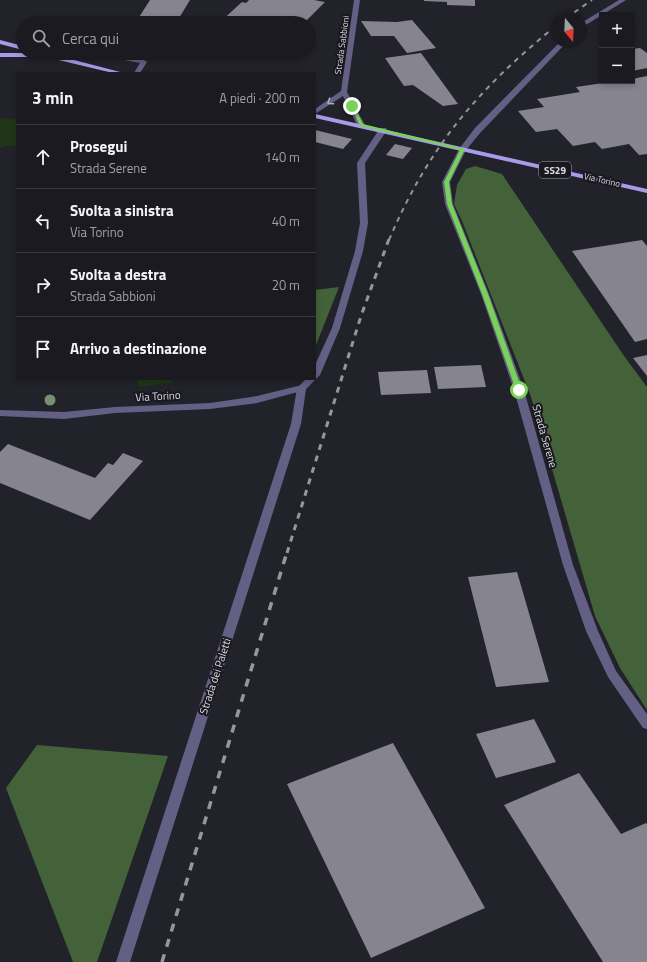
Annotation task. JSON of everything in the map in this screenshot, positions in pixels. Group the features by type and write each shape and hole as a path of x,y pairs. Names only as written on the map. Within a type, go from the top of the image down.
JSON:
{"main road":[{"path":"0,42 16,46"},
{"path":"0,55 16,55"},
{"path":"67,60 117,72"},
{"name":"Via Torino","path":"316,116 361,125 647,191"}],"street":[{"name":"Strada Sabbioni","path":"344,92 357,0"},
{"path":"587,22 623,0"},
{"path":"463,149 478,130 558,48"},
{"path":"133,60 144,62 138,72"},
{"path":"316,111 344,92 361,125"},
{"path":"316,373 336,328 359,251 364,223 361,163 383,130"},
{"name":"Strada Serene","path":"463,149 446,182 449,204 485,294 519,390 568,564 592,632 612,674 647,724"},
{"name":"Via Torino","path":"0,413 41,416 86,414 112,410 192,407 281,395 302,388 311,380"},
{"name":"Strada dei Paletti","path":"123,962 296,424 302,388"}],"green space":[{"path":"0,118 16,120 16,146 6,146 0,148"},
{"path":"475,166 502,174 624,356 647,387 647,710 620,668 595,616 531,397 454,204 457,185 466,169"},
{"path":"339,287 316,345 316,290"},
{"path":"136,380 173,380 174,382 139,387"},
{"path":"37,745 168,756 97,962 73,962 6,788"}],"building":[{"path":"150,0 190,0 180,16 140,16"},
{"path":"249,0 314,0 325,2 311,16 227,16 242,2 246,3"},
{"path":"424,0 475,0 475,6 447,5 447,2"},
{"path":"412,20 436,48 407,53 394,36 371,36 361,21 397,22"},
{"path":"640,48 647,53 647,68 635,70 635,49"},
{"path":"421,53 458,104 443,106 413,85 404,86 385,58"},
{"path":"647,76 647,154 639,155 629,144 602,149 595,142 573,146 557,129 536,132 518,111 544,107 537,99 580,92 576,87 599,84 635,84 635,78"},
{"path":"316,130 352,139 343,149 316,142"},
{"path":"395,144 412,148 403,159 386,155"},
{"path":"642,240 647,246 647,339 635,342 572,251"},
{"path":"647,355 647,376 633,358"},
{"path":"481,365 486,387 438,389 434,367"},
{"path":"427,370 431,393 381,395 378,372"},
{"path":"8,444 95,478 108,463 113,465 123,453 143,461 90,520 0,483 0,452"},
{"path":"517,572 549,682 496,687 468,577"},
{"path":"534,719 556,762 496,778 476,734"},
{"path":"393,743 485,908 371,958 287,784"},
{"path":"579,773 621,834 646,823 647,824 647,962 603,962 504,805"}],"railway":[{"path":"575,12 592,0"},
{"path":"389,240 404,206 421,176 458,121 503,72 551,30"},
{"path":"287,553 361,316 389,239"},
{"path":"162,962 287,552"}],"route":[{"path":"352,106 361,125 463,149 446,182 449,204 485,294 519,390"}]}
